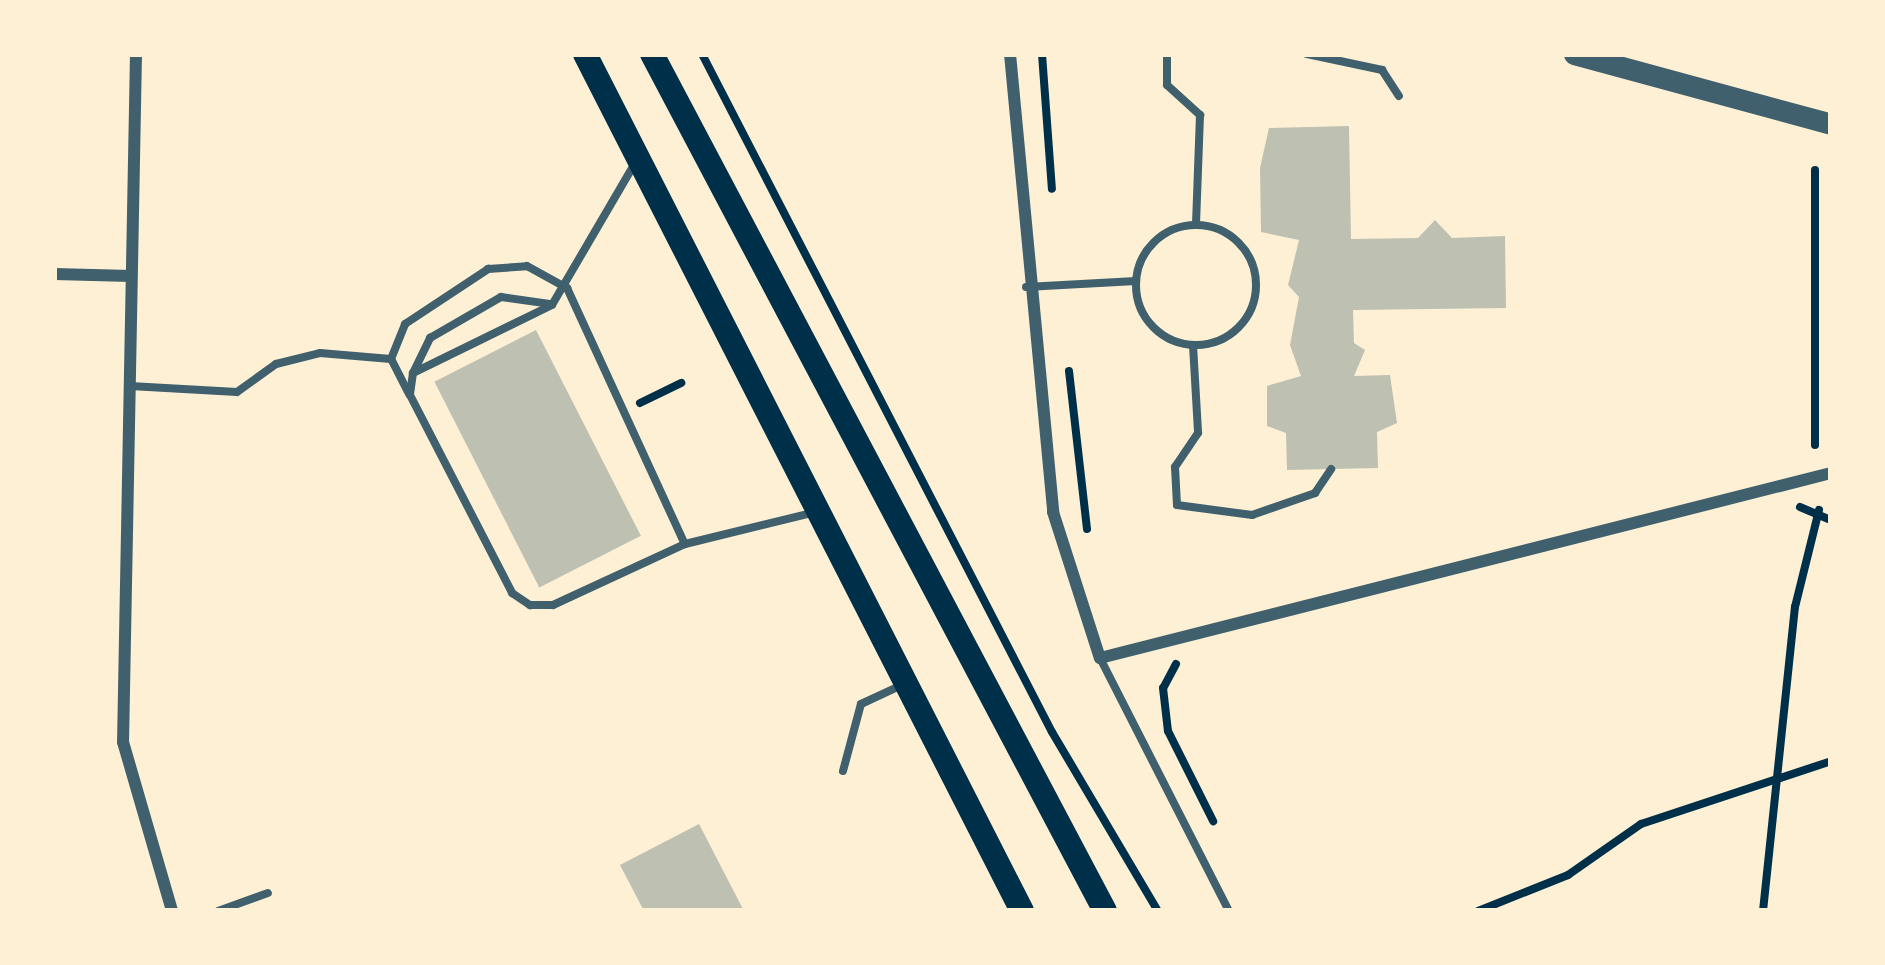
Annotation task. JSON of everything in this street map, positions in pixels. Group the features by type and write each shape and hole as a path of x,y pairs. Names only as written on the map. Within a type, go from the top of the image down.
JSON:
{"main road":[{"path":"585,54 1022,911"},
{"path":"652,54 1106,911"}],"street":[{"path":"136,54 123,742 172,911"},
{"path":"1010,54 1025,286 1053,512 1100,658 1831,473"},
{"path":"1574,54 1831,124"},
{"path":"54,274 130,276"}],"lane":[{"path":"1167,54 1167,85 1200,115 1196,224"},
{"path":"1307,54 1382,70 1399,96"},
{"path":"413,373 552,305 567,288 639,156"},
{"path":"1196,224 1245,248 1256,272 1243,324 1193,345 1151,326 1136,281 1155,241 1196,224"},
{"path":"685,544 567,288 527,266 488,268 405,324 391,359 512,593 530,605 553,605 685,544 820,511"},
{"path":"1025,286 1136,281"},
{"path":"410,395 413,373 430,338 501,297 552,305"},
{"path":"1193,345 1198,433 1175,467 1177,505 1252,515 1315,493 1331,469"},
{"path":"130,386 237,392 277,364 320,353 391,359"},
{"path":"1100,658 1229,911"},
{"path":"843,771 861,704 907,683"},
{"path":"218,911 268,892"}],"path":[{"path":"702,54 1052,733 1158,911"},
{"path":"1042,54 1054,217"},
{"path":"1815,170 1815,446"},
{"path":"1067,357 1089,544"},
{"path":"622,412 681,383"},
{"path":"1762,911 1785,775 1795,607 1819,511"},
{"path":"1163,688 1168,730 1218,831"},
{"path":"1478,911 1568,875 1641,824 1831,761"}],"building":[{"path":"1349,126 1351,239 1418,238 1435,220 1452,238 1505,236 1506,308 1353,310 1354,343 1365,350 1354,376 1390,375 1397,423 1377,432 1378,468 1287,470 1286,433 1267,426 1267,386 1301,376 1290,345 1299,297 1288,285 1299,240 1261,232 1260,168 1269,128"},
{"path":"536,330 641,536 539,588 434,382"},
{"path":"699,824 744,911 644,911 620,865"}]}
